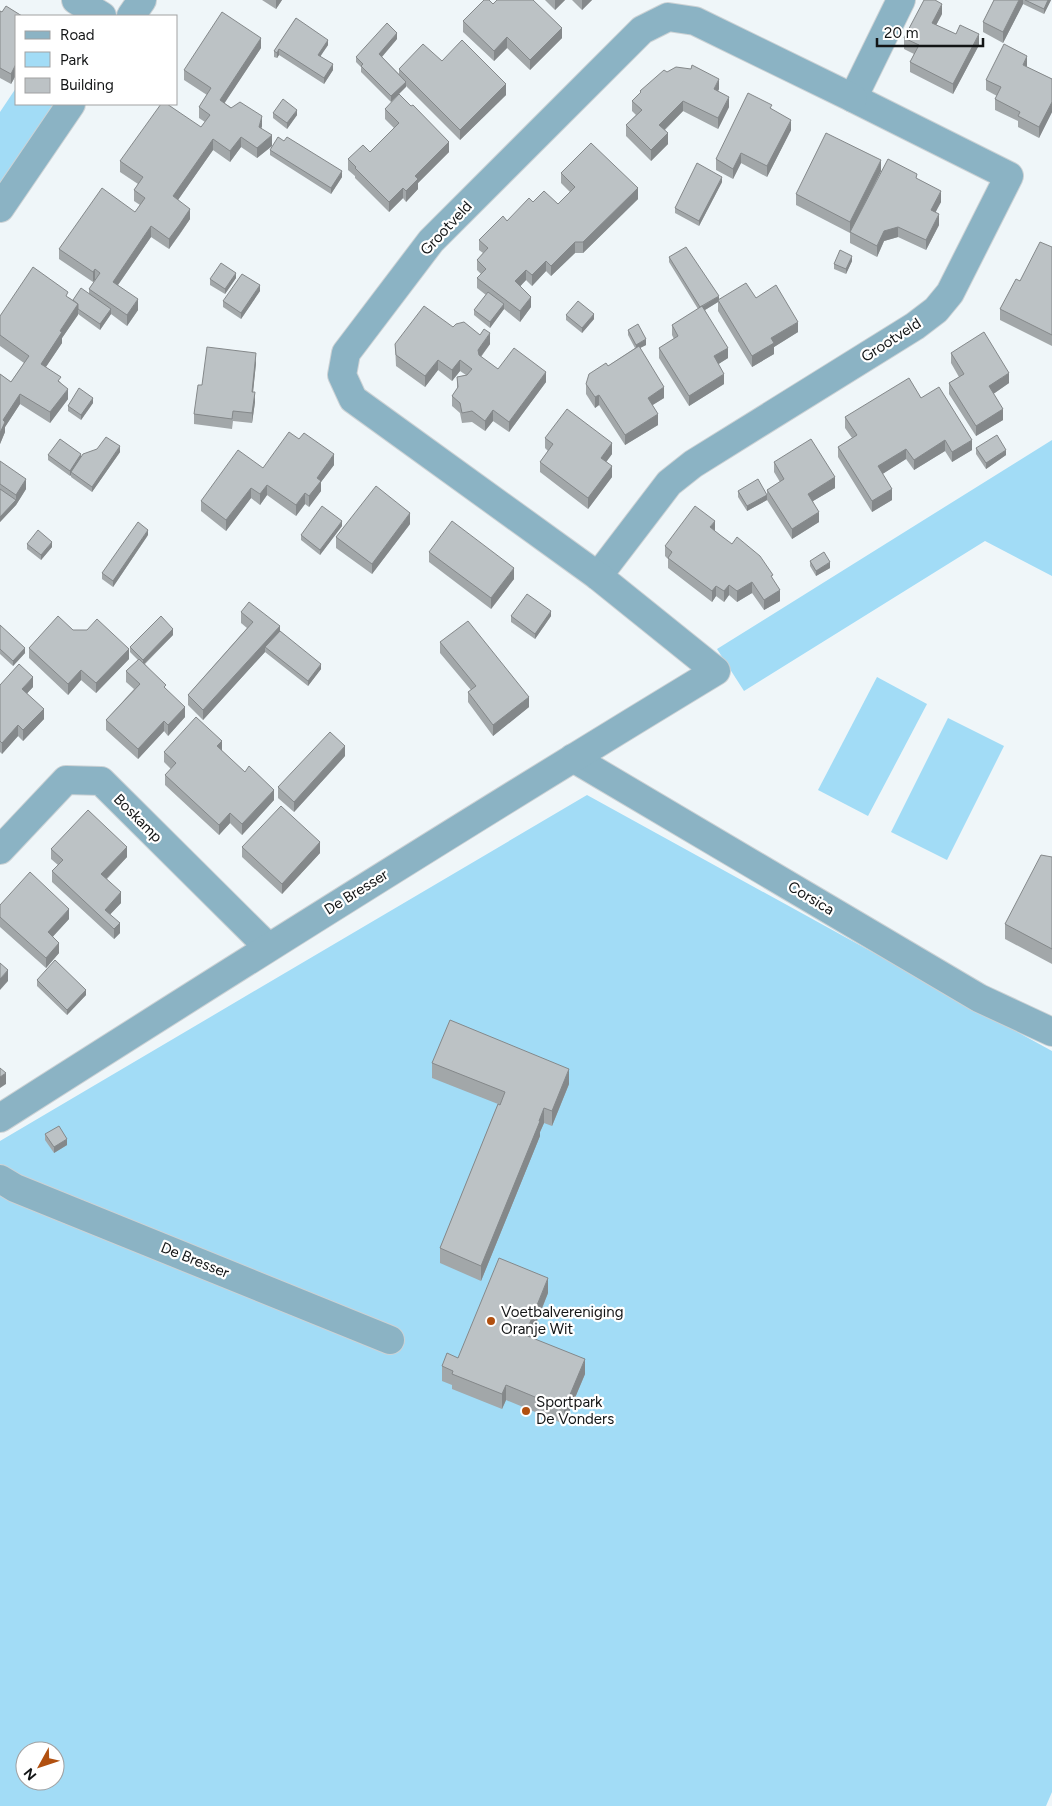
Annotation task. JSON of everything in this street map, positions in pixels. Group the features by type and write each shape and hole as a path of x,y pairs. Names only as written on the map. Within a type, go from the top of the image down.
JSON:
{"street":[{"path":"76,0 100,15"},
{"path":"132,15 142,0"},
{"path":"853,98 902,0"},
{"name":"Grootveld","path":"598,576 669,483 693,464 915,326 936,310 950,293 1009,176 695,20 668,17 642,30 431,241 346,353 342,375 353,399 598,576 716,671"},
{"path":"0,208 70,105"},
{"name":"De Bresser","path":"0,1118 268,947 716,671"},
{"name":"Corsica","path":"573,758 979,998 1052,1032"},
{"name":"Boskamp","path":"0,850 66,780 101,781 268,947"},
{"name":"De Bresser","path":"0,1179 15,1188 390,1340"}],"green space":[{"path":"15,90 15,105 55,105 0,189 0,112"},
{"path":"1052,440 1052,576 985,541 744,691 717,649"},
{"path":"877,677 927,704 868,816 818,790"},
{"path":"948,718 1004,746 947,860 891,832"},
{"name":"Sportpark De Vonders","path":"587,795 1052,1051 1052,1792 1046,1806 0,1806 0,1141"}],"building":[{"path":"484,0 489,0 493,4 497,0 533,0 562,28 530,60 507,37 494,51 463,21"},
{"path":"924,0 935,0 942,4 932,23 956,34 960,25 979,34 953,84 910,62 919,45 904,38"},
{"path":"994,0 1019,0 1003,32 983,22"},
{"path":"1025,0 1048,0 1044,9"},
{"path":"6,6 20,15 15,15 15,66 11,74 0,68 0,11 2,12"},
{"path":"222,12 261,38 220,100 231,108 240,102 262,116 259,127 272,135 257,148 241,137 230,151 213,139 173,196 190,209 180,224 169,239 151,226 113,282 138,299 127,315 89,289 100,273 95,269 93,272 59,249 102,188 135,212 145,198 134,190 143,177 120,161 160,105 168,105 201,127 210,115 199,107 211,88 184,70"},
{"path":"296,18 328,40 318,55 333,64 324,78 279,49 277,53 274,51"},
{"path":"387,23 397,33 379,54 406,82 391,96 361,66 363,64 356,57"},
{"path":"462,40 506,84 460,130 399,69 423,44 442,61"},
{"path":"1004,44 1027,56 1023,65 1052,79 1052,102 1039,127 1018,116 1020,112 995,99 1001,87 986,80"},
{"path":"692,65 719,79 714,89 729,97 718,118 683,101 659,125 668,133 651,150 626,125 642,110 632,101 640,91 664,70 667,72 676,67 691,69"},
{"path":"748,93 772,105 770,108 791,120 767,166 741,153 733,169 716,159"},
{"path":"399,94 411,106 413,105 449,142 415,176 418,179 406,191 403,188 389,202 348,159 363,145 370,152 399,123 385,109"},
{"path":"283,99 297,110 287,123 273,113"},
{"path":"826,133 881,160 850,222 796,194"},
{"path":"278,137 284,141 287,137 342,171 331,188 270,150"},
{"path":"591,143 638,188 583,242 575,242 551,266 546,261 532,275 526,270 515,281 531,297 520,311 477,278 486,269 477,260 488,248 479,240 503,216 507,221 529,198 533,202 544,191 558,204 575,187 561,173"},
{"path":"888,159 917,174 916,178 941,191 931,210 939,214 926,240 898,227 884,231 877,246 850,232"},
{"path":"697,163 722,177 699,221 675,208"},
{"path":"1040,242 1052,247 1052,335 1000,309 1016,279 1020,281"},
{"path":"686,247 719,296 700,307 669,257"},
{"path":"840,250 852,256 846,269 834,264"},
{"path":"221,263 236,273 225,289 210,279"},
{"path":"33,267 68,292 66,296 78,304 41,364 61,377 58,381 68,389 50,412 20,394 3,420 5,422 0,433 0,374 11,382 29,356 0,335 0,316"},
{"path":"242,274 260,285 241,313 223,301"},
{"path":"746,283 756,298 776,285 798,322 771,338 774,343 752,356 718,300"},
{"path":"81,288 111,309 100,324 78,309 78,304 73,300"},
{"path":"488,292 504,304 490,322 474,310"},
{"path":"578,301 594,314 582,328 566,315"},
{"path":"424,306 453,327 464,322 480,335 484,329 490,333 478,350 479,355 498,369 514,348 546,372 509,422 493,410 485,421 472,411 462,413 460,403 452,396 458,387 457,377 467,375 472,369 460,360 452,370 438,360 425,376 396,355 395,344"},
{"path":"702,306 728,348 714,356 724,374 689,396 659,348 678,336 672,325"},
{"path":"638,324 646,339 636,345 628,330"},
{"path":"984,332 1009,373 989,386 1003,409 976,426 949,383 964,374 951,353"},
{"path":"639,346 664,387 648,398 658,414 625,435 599,395 595,397 586,384 589,374 606,363 608,366"},
{"path":"207,347 256,353 252,392 255,392 252,413 233,411 232,419 194,414 198,385 202,385"},
{"path":"909,378 921,398 939,387 972,440 952,452 945,440 914,460 906,449 878,466 892,489 872,501 838,447 857,435 845,417"},
{"path":"79,388 93,398 81,415 68,406"},
{"path":"567,409 612,443 601,458 612,466 588,498 540,462 553,444 545,438"},
{"path":"289,432 299,439 304,433 334,454 317,478 321,481 309,496 305,493 296,505 267,485 260,494 251,488 226,520 201,501 238,450 263,468"},
{"path":"997,435 1006,450 986,463 976,448"},
{"path":"106,437 120,446 92,487 71,472 83,454 97,449"},
{"path":"60,439 81,454 70,471 48,455"},
{"path":"811,439 835,477 808,494 819,512 792,529 767,490 784,479 774,462"},
{"path":"0,461 26,479 16,495 0,484"},
{"path":"758,479 767,495 747,506 738,491"},
{"path":"376,486 410,513 372,564 336,537"},
{"path":"0,489 16,500 0,517"},
{"path":"322,506 342,521 320,550 301,535"},
{"path":"695,506 715,521 710,527 720,535 732,544 737,537 760,556 773,575 771,576 780,590 764,600 752,582 737,591 729,585 724,591 716,586 712,591 668,558 672,552 665,546"},
{"path":"452,521 514,568 491,598 429,552"},
{"path":"138,522 148,530 113,581 102,573"},
{"path":"38,530 52,542 41,555 27,544"},
{"path":"824,552 830,562 816,571 810,561"},
{"path":"527,594 551,611 535,634 511,616"},
{"path":"249,602 280,626 203,710 188,695 253,622 241,612"},
{"path":"58,616 73,630 87,630 97,619 129,649 96,683 81,670 68,684 29,648"},
{"path":"161,616 173,629 143,660 130,647"},
{"path":"468,621 529,697 493,725 468,692 476,686 440,642"},
{"path":"0,625 25,648 13,661 0,649"},
{"path":"280,631 321,664 308,681 265,647"},
{"path":"139,659 166,685 164,687 185,707 168,725 164,721 138,749 106,720 140,684 126,671"},
{"path":"19,664 33,677 22,689 44,709 23,730 18,725 2,743 0,741 0,685"},
{"path":"196,717 222,741 217,746 245,772 249,766 274,790 242,824 230,813 219,825 165,775 176,763 164,752"},
{"path":"330,732 345,746 294,802 278,787"},
{"path":"281,806 320,842 282,884 242,847"},
{"path":"88,810 127,847 101,874 121,892 105,910 120,923 114,929 52,871 63,860 51,849"},
{"path":"1041,855 1052,857 1052,949 1005,924"},
{"path":"30,872 69,909 48,932 59,943 46,958 0,917 0,905"},
{"path":"55,960 86,990 67,1010 37,980"},
{"path":"0,963 8,970 0,979"},
{"path":"450,1020 569,1069 552,1111 544,1108 481,1266 440,1248 498,1104 500,1105 505,1092 432,1063"},
{"path":"0,1068 6,1073 0,1077"},
{"path":"59,1126 67,1139 54,1147 45,1134"},
{"path":"499,1258 548,1278 525,1335 585,1359 564,1409 506,1385 502,1394 452,1374 453,1371 442,1366 447,1353 458,1358"}],"place":[{"name":"Voetbalvereniging Oranje Wit","path":"491,1321"},
{"name":"Sportpark De Vonders","path":"526,1411"}]}
